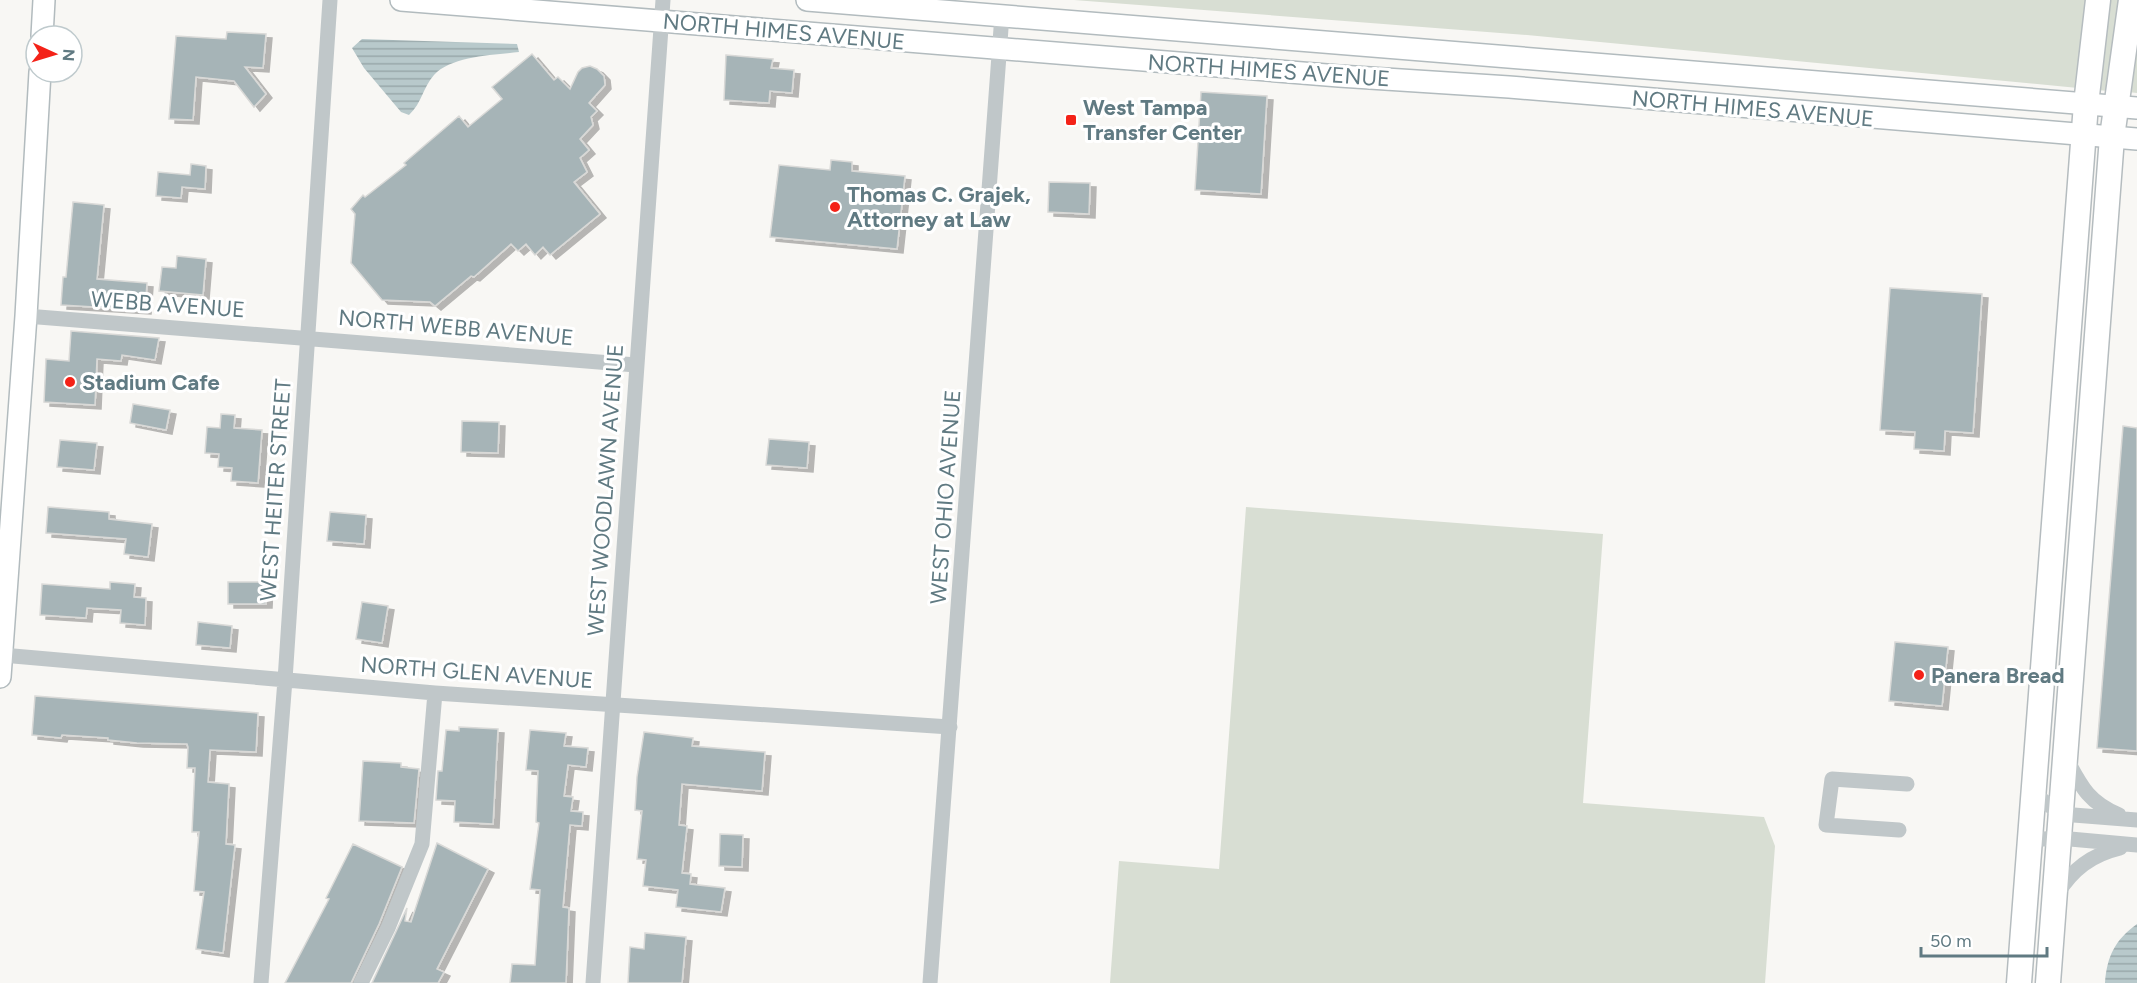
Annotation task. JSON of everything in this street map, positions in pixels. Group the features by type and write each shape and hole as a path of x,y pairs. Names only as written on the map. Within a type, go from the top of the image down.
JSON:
{"main road":[{"path":"2019,983 2086,104 2098,0"},
{"path":"2048,983 2112,137 2126,107 2132,0"}],"street":[{"path":"43,24 44,0"},
{"name":"WEST HEITER STREET","path":"261,983 285,680 330,0"},
{"name":"NORTH HIMES AVENUE","path":"401,0 662,10 732,28 1339,76 1521,88 2137,139"},
{"name":"NORTH HIMES AVENUE","path":"807,0 2126,107"},
{"name":"WEST WOODLAWN AVENUE","path":"593,983 662,10"},
{"name":"WEST OHIO AVENUE","path":"930,983 1002,15"},
{"path":"1393,48 1393,79"},
{"path":"0,677 6,498 26,316 39,84"},
{"name":"WEBB AVENUE","path":"26,316 307,338"},
{"name":"NORTH WEBB AVENUE","path":"307,338 636,364"},
{"name":"NORTH GLEN AVENUE","path":"2,655 435,693 950,726"},
{"path":"361,983 388,928 422,844 435,693"},
{"path":"2065,755 2087,795 2105,808 2135,820"},
{"path":"1899,830 1826,825 1832,779 1907,784"},
{"path":"2033,793 2061,814 2135,820"},
{"path":"2029,840 2059,838 2135,845"},
{"path":"2054,899 2067,880 2084,863 2103,852 2135,845"}],"shaded area":[{"path":"1074,0 2088,0 2078,88 1527,35"},
{"path":"2108,0 2122,0 2108,91 2098,90"},
{"path":"2137,30 2137,93 2128,92"},
{"path":"362,39 517,44 519,52 474,57 442,69 430,80 409,115 401,112 364,68 352,48"},
{"path":"1246,507 1603,534 1583,803 1764,817 1775,846 1765,983 1110,983 1119,861 1219,869"},
{"path":"2137,924 2137,983 2105,983 2113,949"}],"building":[{"path":"227,32 266,34 263,68 245,67 266,94 254,107 234,81 196,77 193,120 169,119 176,36 226,39"},
{"path":"532,54 554,80 558,77 570,89 582,68 590,66 604,76 605,85 589,103 597,111 591,117 593,125 580,139 589,150 580,158 587,172 574,182 600,214 550,255 543,247 535,255 526,244 518,251 511,244 474,277 471,276 435,306 430,302 382,300 351,263 355,214 351,209 363,195 365,197 406,165 404,163 459,116 468,127 502,99 492,87"},
{"path":"726,55 773,59 771,68 794,70 792,93 770,91 769,103 724,100"},
{"path":"1201,92 1267,96 1261,194 1195,190"},
{"path":"831,160 852,162 852,171 905,176 897,249 770,237 779,165 830,170"},
{"path":"191,164 206,166 205,189 182,187 181,198 156,196 158,172 190,175"},
{"path":"1049,182 1090,183 1089,214 1048,212"},
{"path":"73,202 104,205 97,279 147,283 145,310 61,305"},
{"path":"177,256 206,259 203,295 159,291 162,267 176,268"},
{"path":"1890,288 1982,294 1973,433 1945,431 1944,451 1914,449 1915,432 1880,430"},
{"path":"71,331 159,338 155,360 122,355 121,361 97,359 95,405 44,402 46,359 69,361"},
{"path":"133,404 170,410 166,430 130,423"},
{"path":"221,414 235,415 234,428 262,430 258,483 231,481 232,468 218,467 219,454 205,453 207,427 220,428"},
{"path":"462,421 499,422 498,453 461,452"},
{"path":"2123,426 2137,428 2137,751 2097,748"},
{"path":"769,439 809,442 807,468 766,465"},
{"path":"60,440 97,443 94,470 57,467"},
{"path":"48,507 109,512 109,519 152,524 148,557 124,554 126,539 46,533"},
{"path":"330,512 366,515 364,544 327,541"},
{"path":"110,582 135,584 134,597 146,598 145,625 120,623 121,610 87,608 86,618 40,615 42,584 110,589"},
{"path":"228,582 267,582 266,604 228,604"},
{"path":"362,602 388,606 382,643 356,639"},
{"path":"198,622 232,626 230,648 196,645"},
{"path":"1895,642 1948,647 1942,706 1889,701"},
{"path":"35,696 258,713 256,752 210,750 208,782 229,784 226,844 235,845 223,953 196,949 204,892 194,891 199,832 192,832 195,768 187,768 187,744 137,743 108,740 108,738 62,735 61,738 32,735"},
{"path":"459,727 498,729 493,824 454,822 455,801 436,800 438,771 442,771 446,730 459,731"},
{"path":"530,730 566,733 564,746 588,748 586,767 568,765 564,796 573,797 571,811 583,812 582,826 570,825 563,907 569,908 566,983 510,983 512,964 535,965 540,890 530,889 539,823 536,822 538,771 526,770"},
{"path":"644,732 693,738 692,746 765,752 762,791 682,784 679,825 687,826 682,873 691,874 690,884 725,888 721,912 676,907 678,890 643,886 646,860 637,859 642,811 635,810"},
{"path":"363,761 401,763 401,767 419,769 414,823 359,821"},
{"path":"720,834 743,835 742,867 719,866"},
{"path":"437,843 488,869 437,969 444,972 438,983 372,983 407,908 405,921 411,922"},
{"path":"353,844 402,867 379,924 351,983 285,983 329,899 326,898"},
{"path":"645,933 686,937 682,983 628,983 630,947 644,949"}],"place":[{"name":"West Tampa Transfer Center","path":"1071,120"},
{"name":"Thomas C. Grajek, Attorney at Law","path":"835,207"},
{"name":"Stadium Cafe","path":"70,382"},
{"name":"Panera Bread","path":"1919,675"}]}
